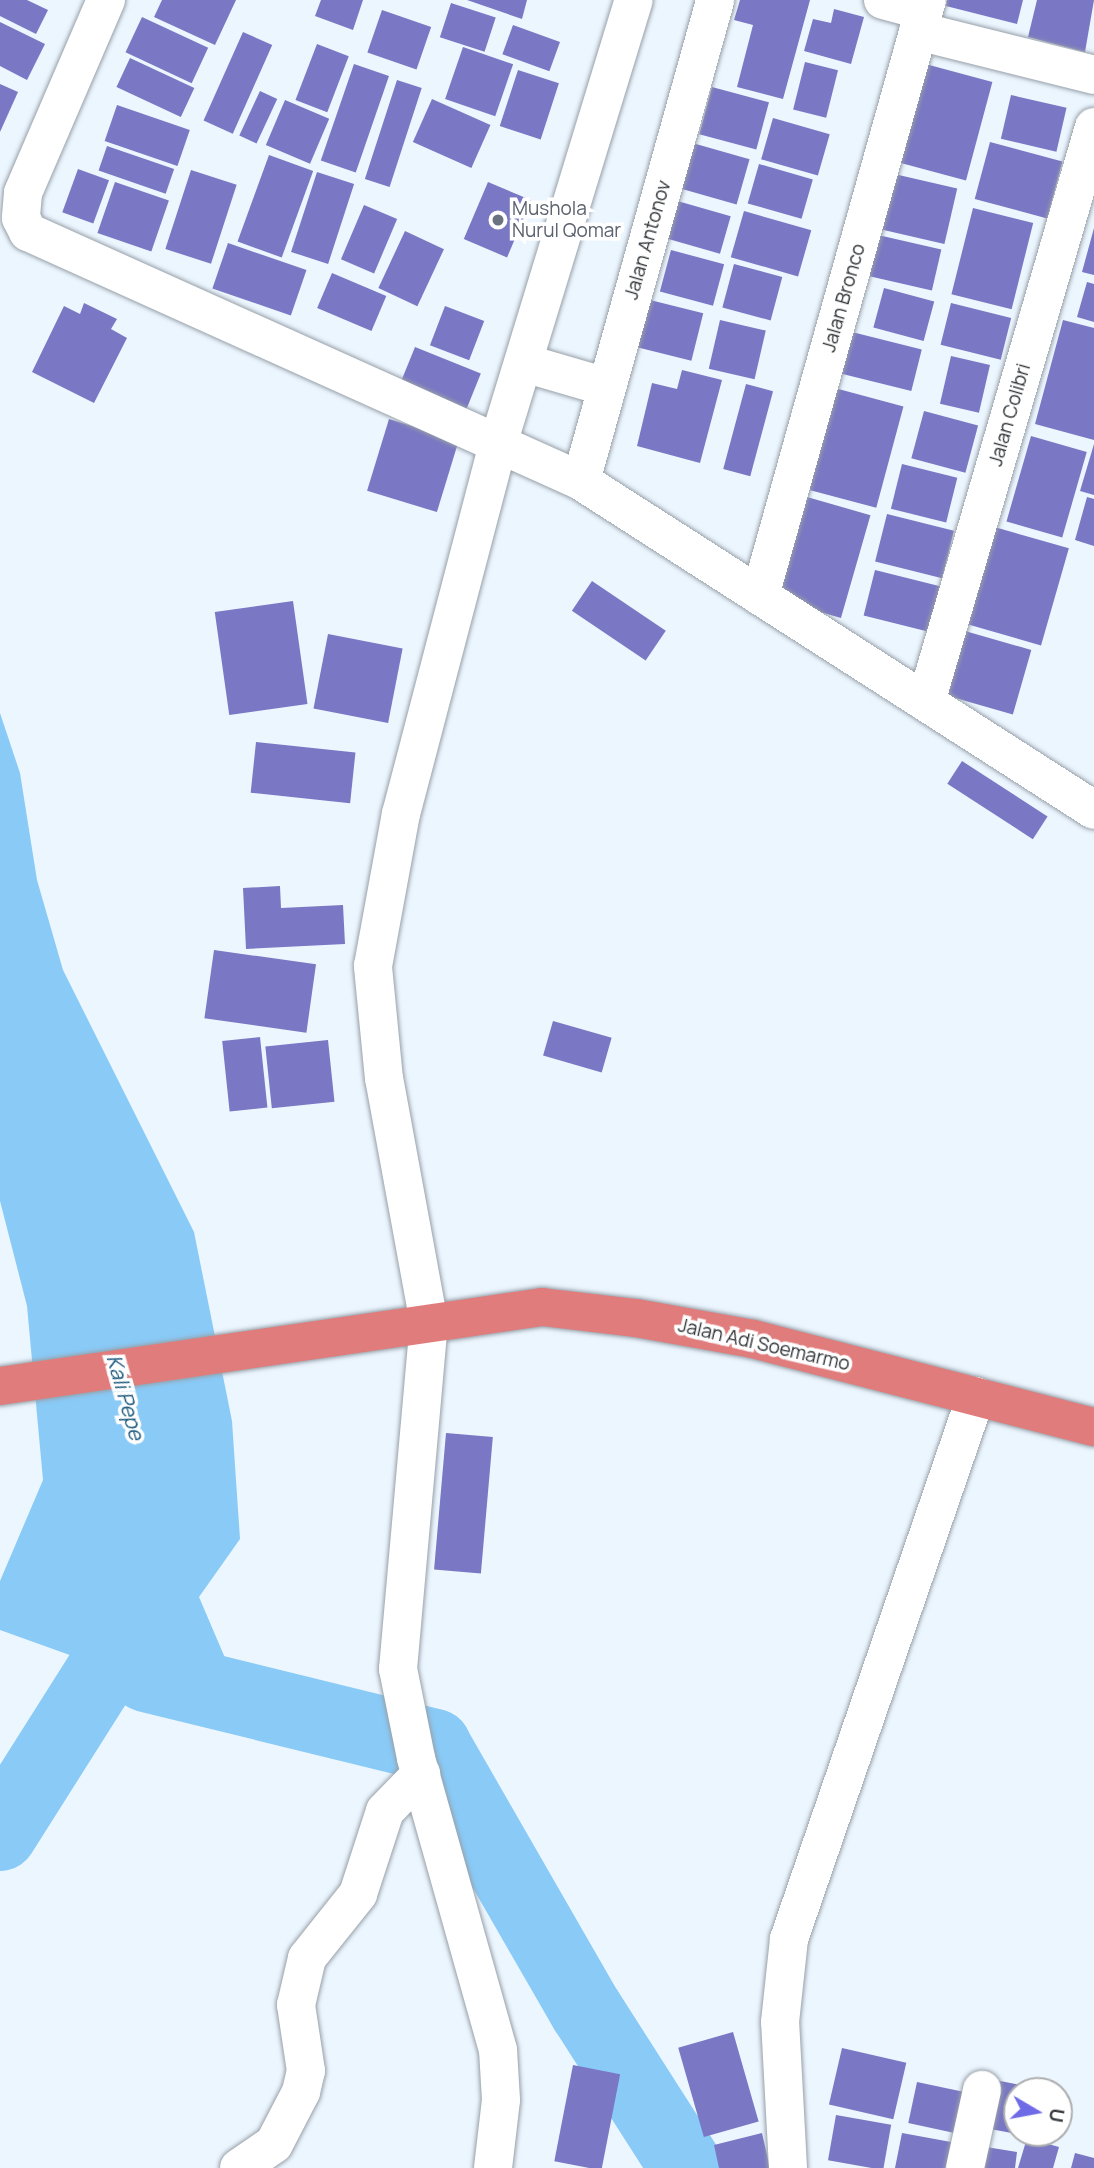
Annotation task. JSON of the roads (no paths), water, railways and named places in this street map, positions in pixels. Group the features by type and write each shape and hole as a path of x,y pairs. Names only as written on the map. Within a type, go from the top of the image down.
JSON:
{"highway":[{"name":"Jalan Adi Soemarmo","path":"0,1386 506,1310 575,1309 753,1339 1094,1427"}],"street":[{"path":"106,0 23,193 21,218 28,232 581,481 926,702 1093,805"},
{"path":"493,2168 501,2100 498,2050 419,1766 398,1669 429,1322 384,1079 373,965 401,814 498,444 634,0"},
{"name":"Jalan Antonov","path":"581,481 715,0"},
{"path":"883,0 1094,75"},
{"name":"Jalan Bronco","path":"760,596 923,14"},
{"name":"Jalan Colibri","path":"926,702 1094,127"},
{"path":"524,362 607,387"},
{"path":"788,2168 780,2022 789,1939 976,1396"},
{"path":"239,2168 274,2144 301,2092 306,2071 296,2005 307,1958 358,1894 385,1811 419,1766"},
{"path":"965,2168 982,2090"}],"water":[{"path":"0,713 20,773 37,880 63,970 194,1232 232,1421 240,1539 199,1597 243,1700 237,1715 0,1630 0,1581 43,1480 27,1306 0,1201"}],"waterway":[{"name":"Kali Pepe","path":"0,1834 107,1665 122,1566"},
{"path":"146,1675 434,1746 586,2010 687,2168"}],"place":[{"name":"Mushola Nurul Qomar","path":"498,220"}]}
